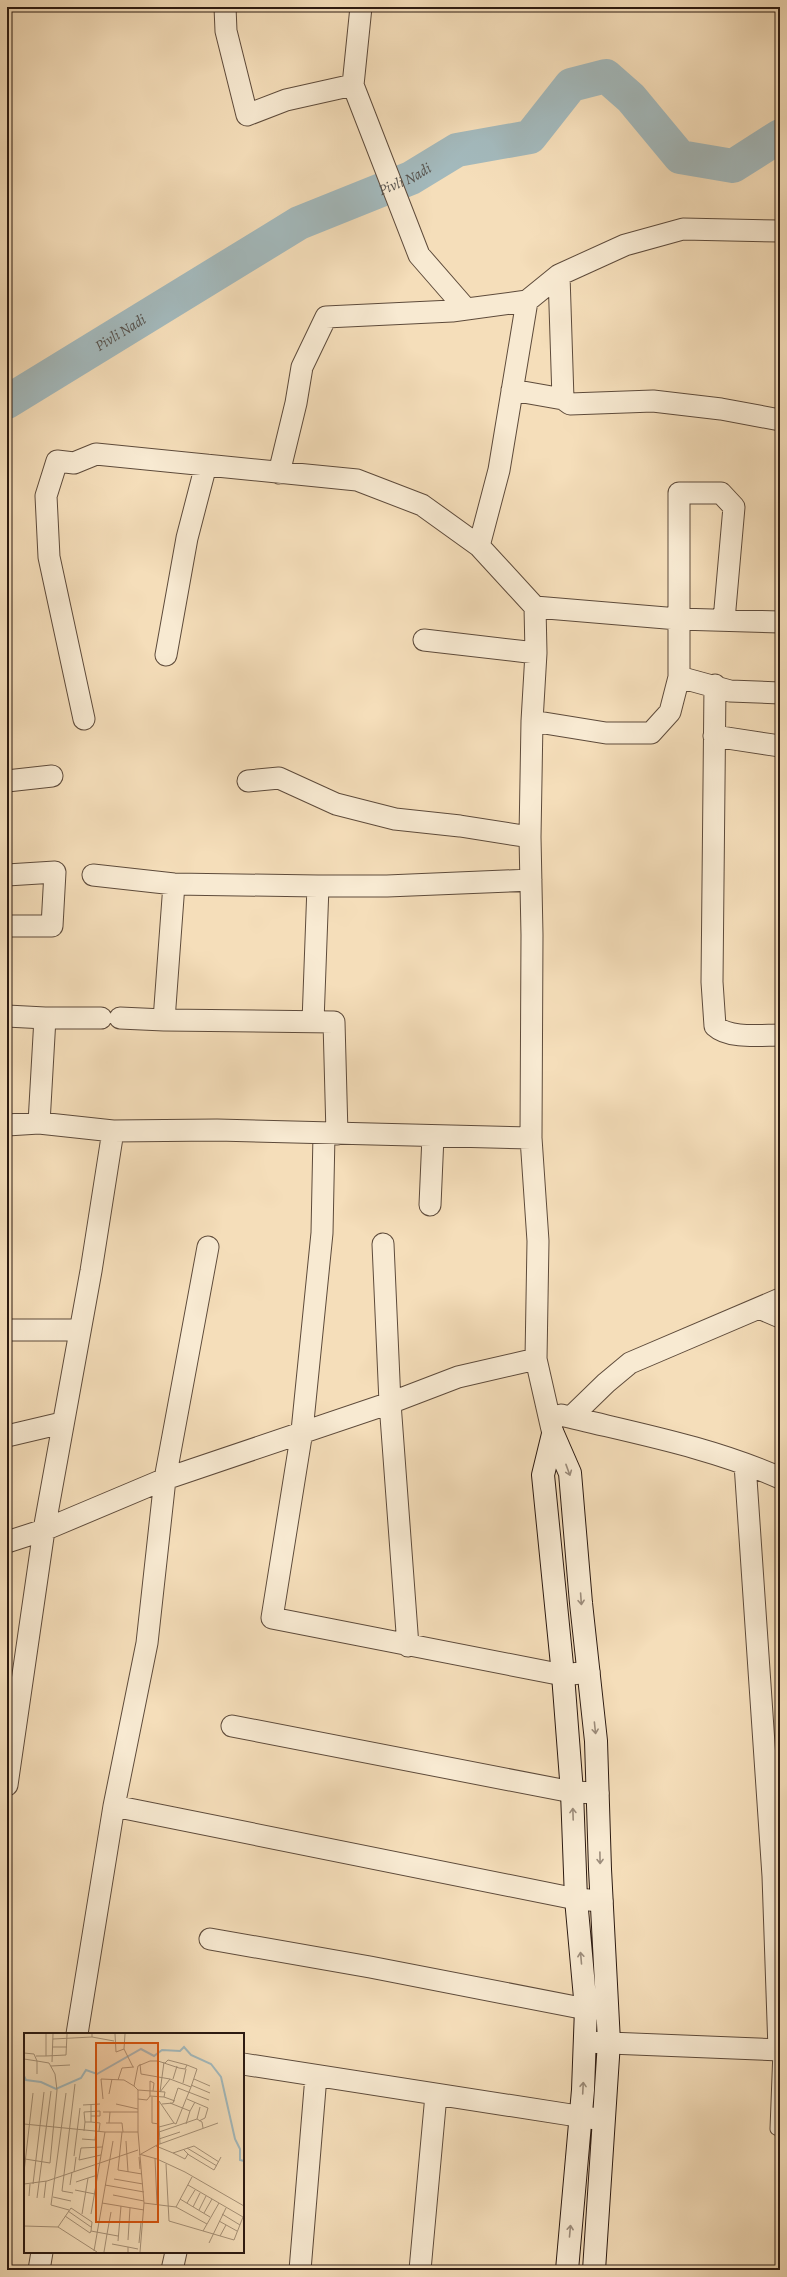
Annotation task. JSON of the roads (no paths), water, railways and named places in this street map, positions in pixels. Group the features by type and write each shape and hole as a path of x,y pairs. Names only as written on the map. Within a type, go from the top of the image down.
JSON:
{"street":[{"path":"225,7 226,31 247,115 286,100 353,86"},
{"path":"360,7 353,86 419,255 466,309"},
{"path":"279,473 296,403 302,367 326,317 466,309 527,300 560,275 625,245 682,229 780,231"},
{"path":"560,275 563,399"},
{"path":"479,546 498,470 527,300"},
{"path":"512,390 563,399 570,404 653,401 720,409 780,420"},
{"path":"84,719 49,557 46,496 57,461 74,463 96,454 357,480 422,505 479,546 535,607 536,653 532,721 530,837 531,1138 538,1241 536,1359 549,1412 552,1434 570,1473 596,1741 608,2010 608,2042 594,2270"},
{"path":"166,655 187,538 206,465"},
{"path":"532,721 606,733 651,733 670,712 679,677 679,493 721,493 734,507 724,620"},
{"path":"535,607 678,619 780,622"},
{"path":"424,640 536,653"},
{"path":"679,677 715,685 730,691 780,693"},
{"path":"715,685 712,982 715,1026 720,1030 732,1033 780,1035"},
{"path":"714,736 780,746"},
{"path":"7,781 52,776"},
{"path":"248,781 279,778 336,804 395,819 460,826 530,837"},
{"path":"7,875 55,872 52,926 7,926"},
{"path":"93,875 174,884 318,886 386,886 531,880"},
{"path":"164,1020 174,884"},
{"path":"313,1022 318,886"},
{"path":"7,1016 45,1018 334,1022 330,1134 322,1234 302,1431 272,1618 408,1646 563,1675 589,1672"},
{"path":"39,1123 45,1018"},
{"path":"7,1125 39,1123 113,1131 217,1130 531,1138"},
{"path":"7,1785 14,1679 44,1530 62,1422 80,1330 113,1131"},
{"path":"430,1205 433,1136"},
{"path":"383,1244 390,1403 408,1646"},
{"path":"77,2033 114,1806 146,1642 164,1479 208,1247"},
{"path":"571,1417 606,1383 630,1363 780,1299"},
{"path":"759,1308 780,1317"},
{"path":"7,1330 80,1330"},
{"path":"7,1542 44,1530 164,1479 302,1431 390,1403 458,1377 536,1359"},
{"path":"549,1412 615,1426 746,1464 780,1478"},
{"path":"7,1436 62,1422"},
{"path":"552,1434 543,1475 563,1675 572,1792 576,1899 586,2009 581,2116 567,2270"},
{"path":"585,2042 779,2050 773,1876 746,1464"},
{"path":"232,1726 572,1792 598,1793"},
{"path":"114,1806 576,1899 602,1901"},
{"path":"210,1939 370,1966 586,2009 608,2010"},
{"path":"244,2064 603,2120"},
{"path":"300,2270 316,2076"},
{"path":"420,2270 436,2095"},
{"path":"40,2270 42,2253"},
{"path":"172,2270 176,2253"}],"lane":[{"path":"779,2050 776,2129 780,2131"}],"waterway":[{"name":"Pivli Nadi","path":"7,402 299,223 411,178 457,150 530,137 571,85 606,76 631,98 680,157 733,166 780,136"}]}
